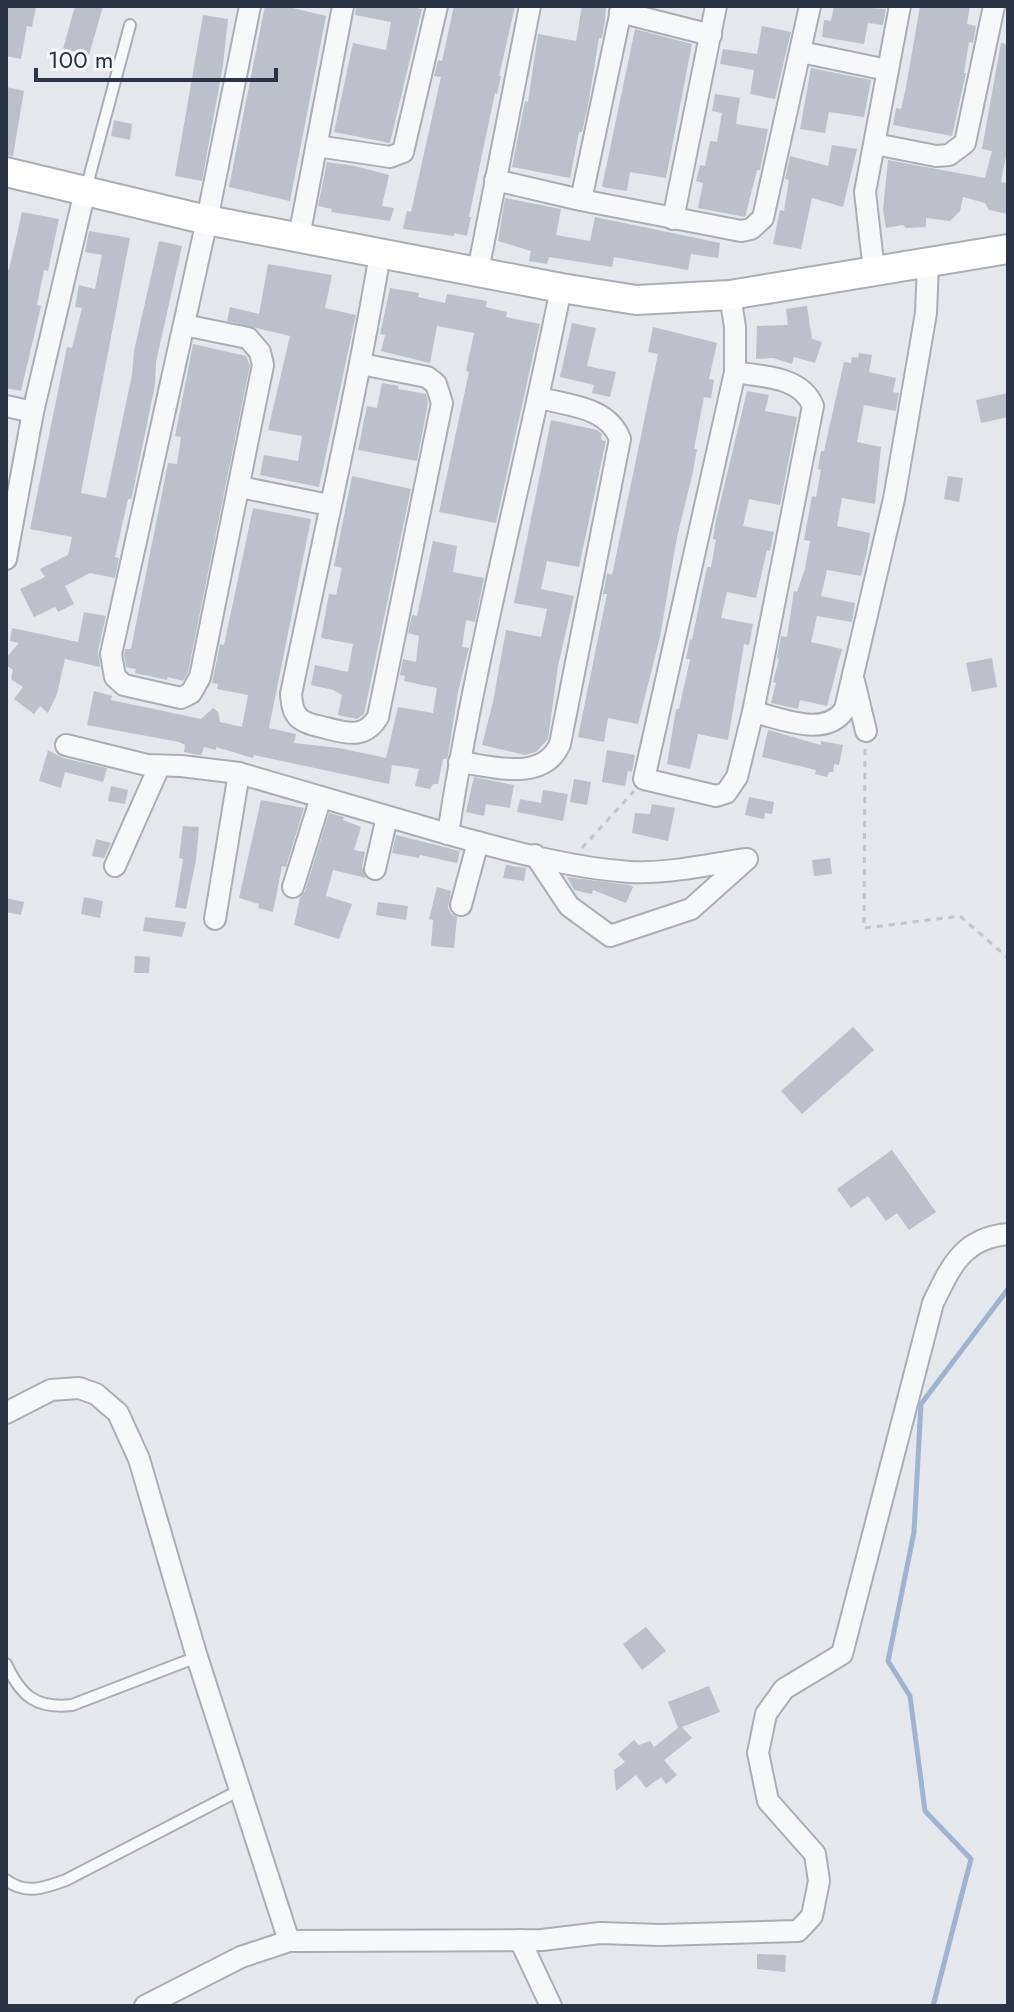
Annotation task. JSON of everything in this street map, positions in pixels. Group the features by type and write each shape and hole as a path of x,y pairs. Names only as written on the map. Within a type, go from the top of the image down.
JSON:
{"street":[{"path":"184,325 248,338 260,352 263,365 196,687 181,698 124,685 115,677 111,654 207,220 250,6"},
{"path":"299,237 343,6"},
{"path":"317,146 390,157 403,152 437,6"},
{"path":"478,271 530,6"},
{"path":"673,219 716,6"},
{"path":"495,180 673,219 741,231 751,229 763,218 810,6"},
{"path":"874,271 865,192 900,6"},
{"path":"875,144 936,156 949,155 965,143 994,6"},
{"path":"581,200 621,9 711,35"},
{"path":"801,52 887,70"},
{"path":"6,172 207,220 636,300 730,295 1008,249"},
{"path":"6,559 33,412 85,191"},
{"path":"361,364 427,377 436,384 442,403 378,717 372,727 352,735 307,723 297,716 291,694 361,364 380,254"},
{"path":"753,712 818,726 831,724 845,709 894,499 926,313 928,263"},
{"path":"448,834 459,762 540,398 561,288"},
{"path":"730,295 735,327 735,372 644,779 716,796 726,793 737,777 753,712 813,406 805,390 796,384 735,372"},
{"path":"459,762 524,769 538,767 548,762 560,744 620,439 610,420 601,414 540,398"},
{"path":"6,406 33,412"},
{"path":"240,487 329,505"},
{"path":"854,679 866,731"},
{"path":"66,745 159,767 181,766 239,773 448,834 478,842 535,855 571,864 667,871 747,859 691,909 610,936 569,906 535,855"},
{"path":"115,866 159,767"},
{"path":"215,919 239,773"},
{"path":"293,887 321,797"},
{"path":"375,869 387,817"},
{"path":"461,905 478,842"},
{"path":"145,2006 241,1957 289,1941 542,1940 600,1933 660,1935 798,1931 812,1916 819,1881 815,1854 768,1801 758,1753 766,1714 784,1689 842,1654 933,1303 953,1262 969,1247 986,1238 1008,1234"},
{"path":"6,1413 51,1390 79,1388 96,1394 118,1413 139,1459 197,1657 289,1941"},
{"path":"520,1940 551,2006"}],"lane":[{"path":"85,191 130,25"},
{"path":"6,1664 16,1685 36,1702 52,1708 72,1705 197,1657"},
{"path":"6,1880 25,1890 41,1889 66,1880 240,1790"}],"path":[{"path":"866,731 864,928 960,916 1008,958"},
{"path":"571,864 644,779"}],"building":[{"path":"6,6 36,6 32,27 27,26 21,59 6,56"},
{"path":"75,6 103,6 89,55 63,49"},
{"path":"265,6 284,6 326,16 290,201 229,187"},
{"path":"356,6 422,9 390,143 334,132 353,43 386,50 391,22 355,15"},
{"path":"454,6 515,6 467,236 403,229 407,211 411,212 441,77 434,76 438,60 442,61"},
{"path":"582,6 606,6 588,106 582,132 579,132 570,178 512,167 525,101 528,102 538,34 576,41"},
{"path":"834,6 886,9 883,25 868,23 864,44 822,37 824,20 831,21"},
{"path":"920,6 970,6 967,24 976,26 973,43 969,42 966,73 952,136 893,125 896,108 901,109 906,87"},
{"path":"203,15 228,19 202,181 175,176"},
{"path":"762,26 791,32 775,99 750,94 754,70 720,64 723,49 757,54"},
{"path":"635,29 692,44 666,178 630,172 627,191 602,187"},
{"path":"1001,43 1008,44 1008,146 1001,182 1008,183 1008,214 989,210 985,203 963,197 960,211 950,221 926,218 926,227 906,228 903,225 886,228 883,210 888,160 985,178 992,151 982,149"},
{"path":"811,68 871,80 864,117 829,112 825,133 800,129"},
{"path":"6,87 24,91 13,156 6,155"},
{"path":"715,94 740,98 736,124 768,129 760,170 757,170 745,217 698,208 703,183 696,181 700,165 705,166 710,141 717,142 722,113 712,111"},
{"path":"114,120 132,124 130,140 111,136"},
{"path":"832,145 857,149 843,207 812,198 801,249 773,244 780,210 784,211 789,180 785,179 790,156 828,166"},
{"path":"327,162 389,175 382,206 394,208 390,221 331,212 332,209 318,206"},
{"path":"505,198 561,209 556,235 590,241 595,217 720,243 718,258 691,254 688,270 614,257 612,267 549,257 547,264 529,261 531,251 498,241"},
{"path":"22,212 59,219 48,271 44,270 37,305 41,306 21,391 6,388 6,269 9,270"},
{"path":"89,231 130,238 81,493 106,498 159,241 182,246 156,362 155,385 134,487 131,499 128,499 115,557 119,558 115,578 90,573 65,586 74,604 58,612 55,607 34,617 20,589 45,577 40,569 68,555 72,537 30,529 67,347 72,348 82,308 75,307 79,285 95,289 102,255 85,252"},
{"path":"268,264 332,275 325,308 356,315 319,487 260,475 264,455 298,461 302,436 268,430 290,336 227,321 230,307 259,314"},
{"path":"390,288 419,293 418,297 445,303 447,294 487,301 486,307 507,312 506,317 540,324 496,523 439,512 469,372 466,371 474,333 437,326 430,363 381,351 385,335 380,334"},
{"path":"807,306 812,339 822,342 815,363 794,357 792,364 773,358 756,359 757,326 788,325 786,309"},
{"path":"572,323 596,328 587,366 616,372 610,397 592,393 594,385 560,377"},
{"path":"653,327 717,343 709,379 714,380 711,398 704,397 693,472 677,537 660,637 638,724 608,718 604,742 578,737 607,594 603,594 607,573 612,575 658,354 648,352"},
{"path":"193,344 246,356 250,365 188,672 183,681 135,673 136,669 126,667 124,654 125,649 131,649 168,463 177,464 181,437 175,436"},
{"path":"859,353 872,355 869,372 896,378 893,392 899,393 896,411 864,405 857,442 881,447 875,504 842,498 837,526 870,533 867,551 861,576 827,570 821,596 855,603 852,622 817,616 811,642 842,649 827,706 800,700 798,709 771,703 777,658 781,636 787,637 794,591 797,592 805,569 810,541 804,540 812,496 816,497 821,451 824,451 844,362 851,363 852,357 858,358"},
{"path":"382,383 426,394 428,403 417,461 358,450 367,406 377,408"},
{"path":"747,391 769,395 765,411 797,417 780,505 749,499 743,526 774,532 756,598 727,592 721,618 753,624 749,645 744,644 728,740 698,734 690,769 667,764 676,709 679,709 690,659 686,659 690,639 707,567 711,567 716,520"},
{"path":"1008,393 1008,417 981,423 976,400"},
{"path":"551,420 597,430 602,434 601,440 606,441 579,567 547,561 541,589 574,596 558,666 548,739 536,752 525,755 482,745 506,630 541,637 547,609 514,603"},
{"path":"352,476 411,489 364,714 357,719 338,715 342,695 311,685 315,665 348,672 353,644 321,638 329,594 336,595 342,568 334,566"},
{"path":"948,476 963,478 959,502 944,499"},
{"path":"253,508 311,519 269,728 296,734 294,743 386,758 398,707 433,713 437,688 404,681 405,676 400,675 403,659 416,662 419,636 408,633 412,615 417,616 433,541 457,546 453,572 484,578 475,622 466,620 462,647 469,648 448,756 443,759 438,784 433,784 430,789 415,786 419,769 392,765 389,784 254,755 253,758 216,747 216,750 204,747 201,755 193,754 184,752 185,745 179,742 87,725 94,691 112,696 111,700 201,719 213,708 218,712 220,722 242,727 248,695 217,689 218,684 212,683 220,644 224,645"},
{"path":"84,612 106,616 98,651 100,667 65,659 57,694 48,713 40,706 34,714 14,699 23,687 11,679 13,670 6,665 6,658 19,643 10,641 12,628 78,642"},
{"path":"992,658 997,687 972,692 966,663"},
{"path":"768,730 821,745 821,741 843,745 839,765 834,764 833,772 829,772 827,777 815,774 816,770 762,757"},
{"path":"48,750 63,758 107,768 103,782 65,772 61,788 39,781"},
{"path":"607,750 635,755 625,786 602,782"},
{"path":"474,777 514,785 510,808 486,804 484,816 466,812"},
{"path":"574,779 591,782 587,805 570,802"},
{"path":"111,786 128,790 125,804 108,801"},
{"path":"543,790 568,794 563,821 517,812 520,799 541,803"},
{"path":"749,797 774,802 772,814 765,813 764,819 745,815"},
{"path":"261,800 304,808 286,867 282,866 273,912 239,898"},
{"path":"652,804 675,808 668,841 632,833 635,813 650,814"},
{"path":"329,813 361,827 354,850 365,852 362,867 366,878 333,870 326,896 352,904 339,939 294,925"},
{"path":"183,826 199,827 186,909 175,907 183,859 179,858"},
{"path":"396,835 460,851 457,863 392,853"},
{"path":"96,839 111,843 104,858 92,856"},
{"path":"830,858 832,874 814,876 812,860"},
{"path":"506,865 526,868 524,881 503,878"},
{"path":"567,877 633,887 626,903 593,890 592,894 574,890"},
{"path":"437,887 451,891 448,908 457,917 454,948 431,946 433,920 429,919"},
{"path":"84,897 103,901 100,918 81,914"},
{"path":"6,898 24,902 21,915 6,912"},
{"path":"378,902 408,906 406,920 376,915"},
{"path":"145,917 186,922 182,937 143,931"},
{"path":"135,956 150,957 149,973 134,973"},
{"path":"853,1027 874,1050 802,1114 781,1091"},
{"path":"892,1150 936,1212 909,1230 897,1213 886,1221 868,1196 851,1208 837,1189"},
{"path":"646,1627 666,1651 642,1670 623,1644"},
{"path":"709,1686 720,1712 682,1727 692,1738 664,1760 677,1775 666,1784 661,1777 646,1788 636,1775 616,1791 614,1770 625,1762 618,1754 634,1740 639,1745 650,1741 654,1747 678,1728 668,1702"},
{"path":"757,1954 786,1955 785,1972 757,1969"}],"waterway":[{"path":"933,2006 971,1859 925,1811 910,1696 888,1661 914,1532 921,1404 1008,1289"}]}
